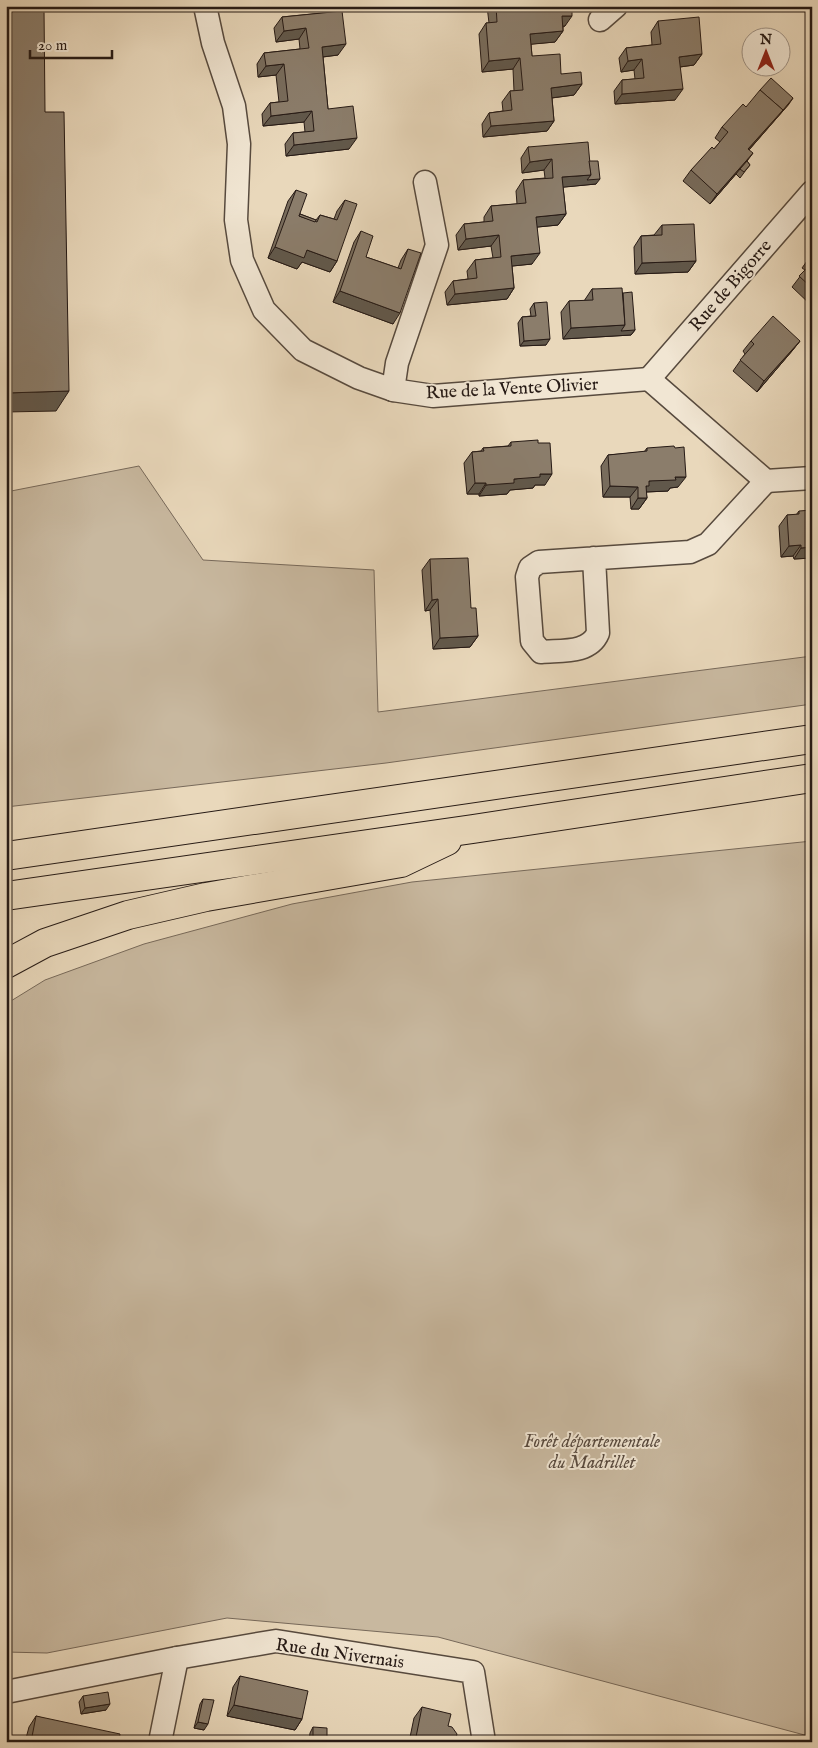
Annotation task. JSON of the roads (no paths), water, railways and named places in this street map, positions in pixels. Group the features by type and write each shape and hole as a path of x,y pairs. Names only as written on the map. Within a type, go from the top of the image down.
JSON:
{"highway":[{"path":"6,856 812,739"},
{"path":"6,896 812,778"},
{"path":"6,964 45,943 128,915 206,897 401,863 473,829"}],"street":[{"name":"Rue de la Vente Olivier","path":"205,6 213,43 234,106 240,144 236,220 242,260 264,310 303,350 359,378 393,390 433,396 649,379"},
{"path":"393,390 397,363 437,245 425,182"},
{"name":"Rue de Bigorre","path":"649,379 812,192"},
{"path":"649,379 766,482"},
{"path":"594,558 598,633 594,642 581,648 542,652 532,641 526,577 530,568 539,562 594,558 690,552 708,544 766,482 812,478"},
{"name":"Rue du Nivernais","path":"6,1692 177,1658 276,1641 473,1672 484,1742"},
{"path":"160,1742 177,1658"}],"park label":[{"name":"Forêt départementale du Madrillet","path":"592,1451"}]}
